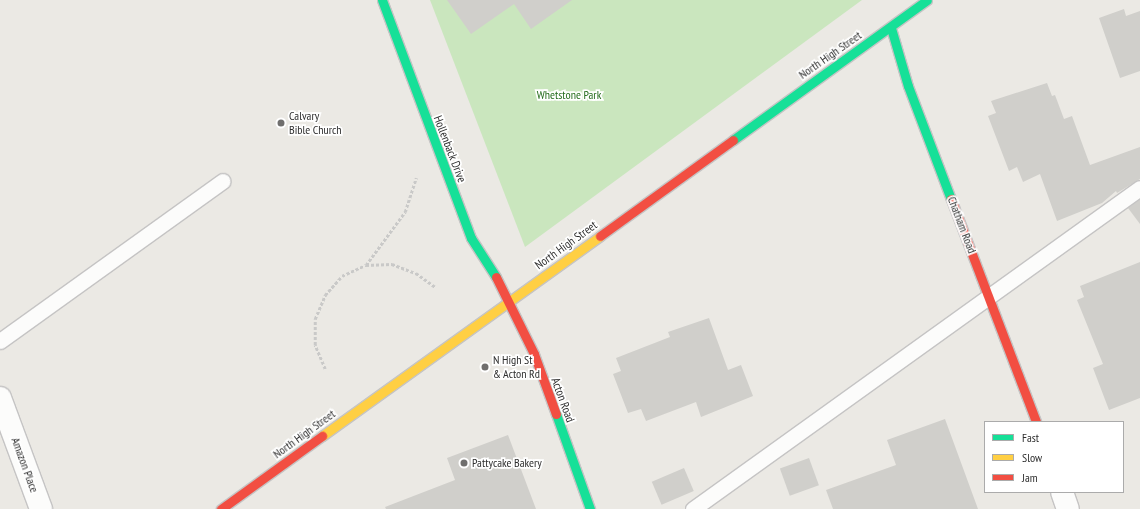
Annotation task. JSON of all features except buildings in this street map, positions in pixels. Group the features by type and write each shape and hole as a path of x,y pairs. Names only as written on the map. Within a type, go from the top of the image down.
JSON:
{"street":[{"name":"Hollenback Drive","path":"382,0 471,238 508,301"},
{"name":"North High Street","path":"221,509 755,122 891,28 927,0"},
{"name":"Chatham Road","path":"891,28 908,86 990,296 1036,421"},
{"name":"Acton Road","path":"508,301 534,354 590,509"},
{"name":"Amazon Place","path":"0,398 41,509"},
{"path":"1062,493 1068,509"}],"lane":[{"path":"0,341 223,181"},
{"path":"693,509 1140,188"}],"path":[{"path":"366,265 405,212 416,178"},
{"path":"326,369 315,345 314,332 319,307 333,284 354,270 366,265 392,264 405,267 435,287"}],"green space":[{"name":"Whetstone Park","path":"430,0 862,0 525,247"}],"traffic: fast":[{"path":"382,0 471,238 496,277"},
{"path":"733,140 927,0"},
{"path":"891,28 908,86 951,199"},
{"path":"556,414 590,509"}],"traffic: slow":[{"path":"322,436 600,236"}],"traffic: jam":[{"path":"600,236 733,140"},
{"path":"951,199 1036,421"},
{"path":"496,277 534,354 556,414"},
{"path":"221,509 322,436"}],"place":[{"name":"Calvary Bible Church","path":"281,123"},
{"name":"N High St & Acton Rd","path":"485,367"},
{"name":"Pattycake Bakery","path":"464,463"}]}
